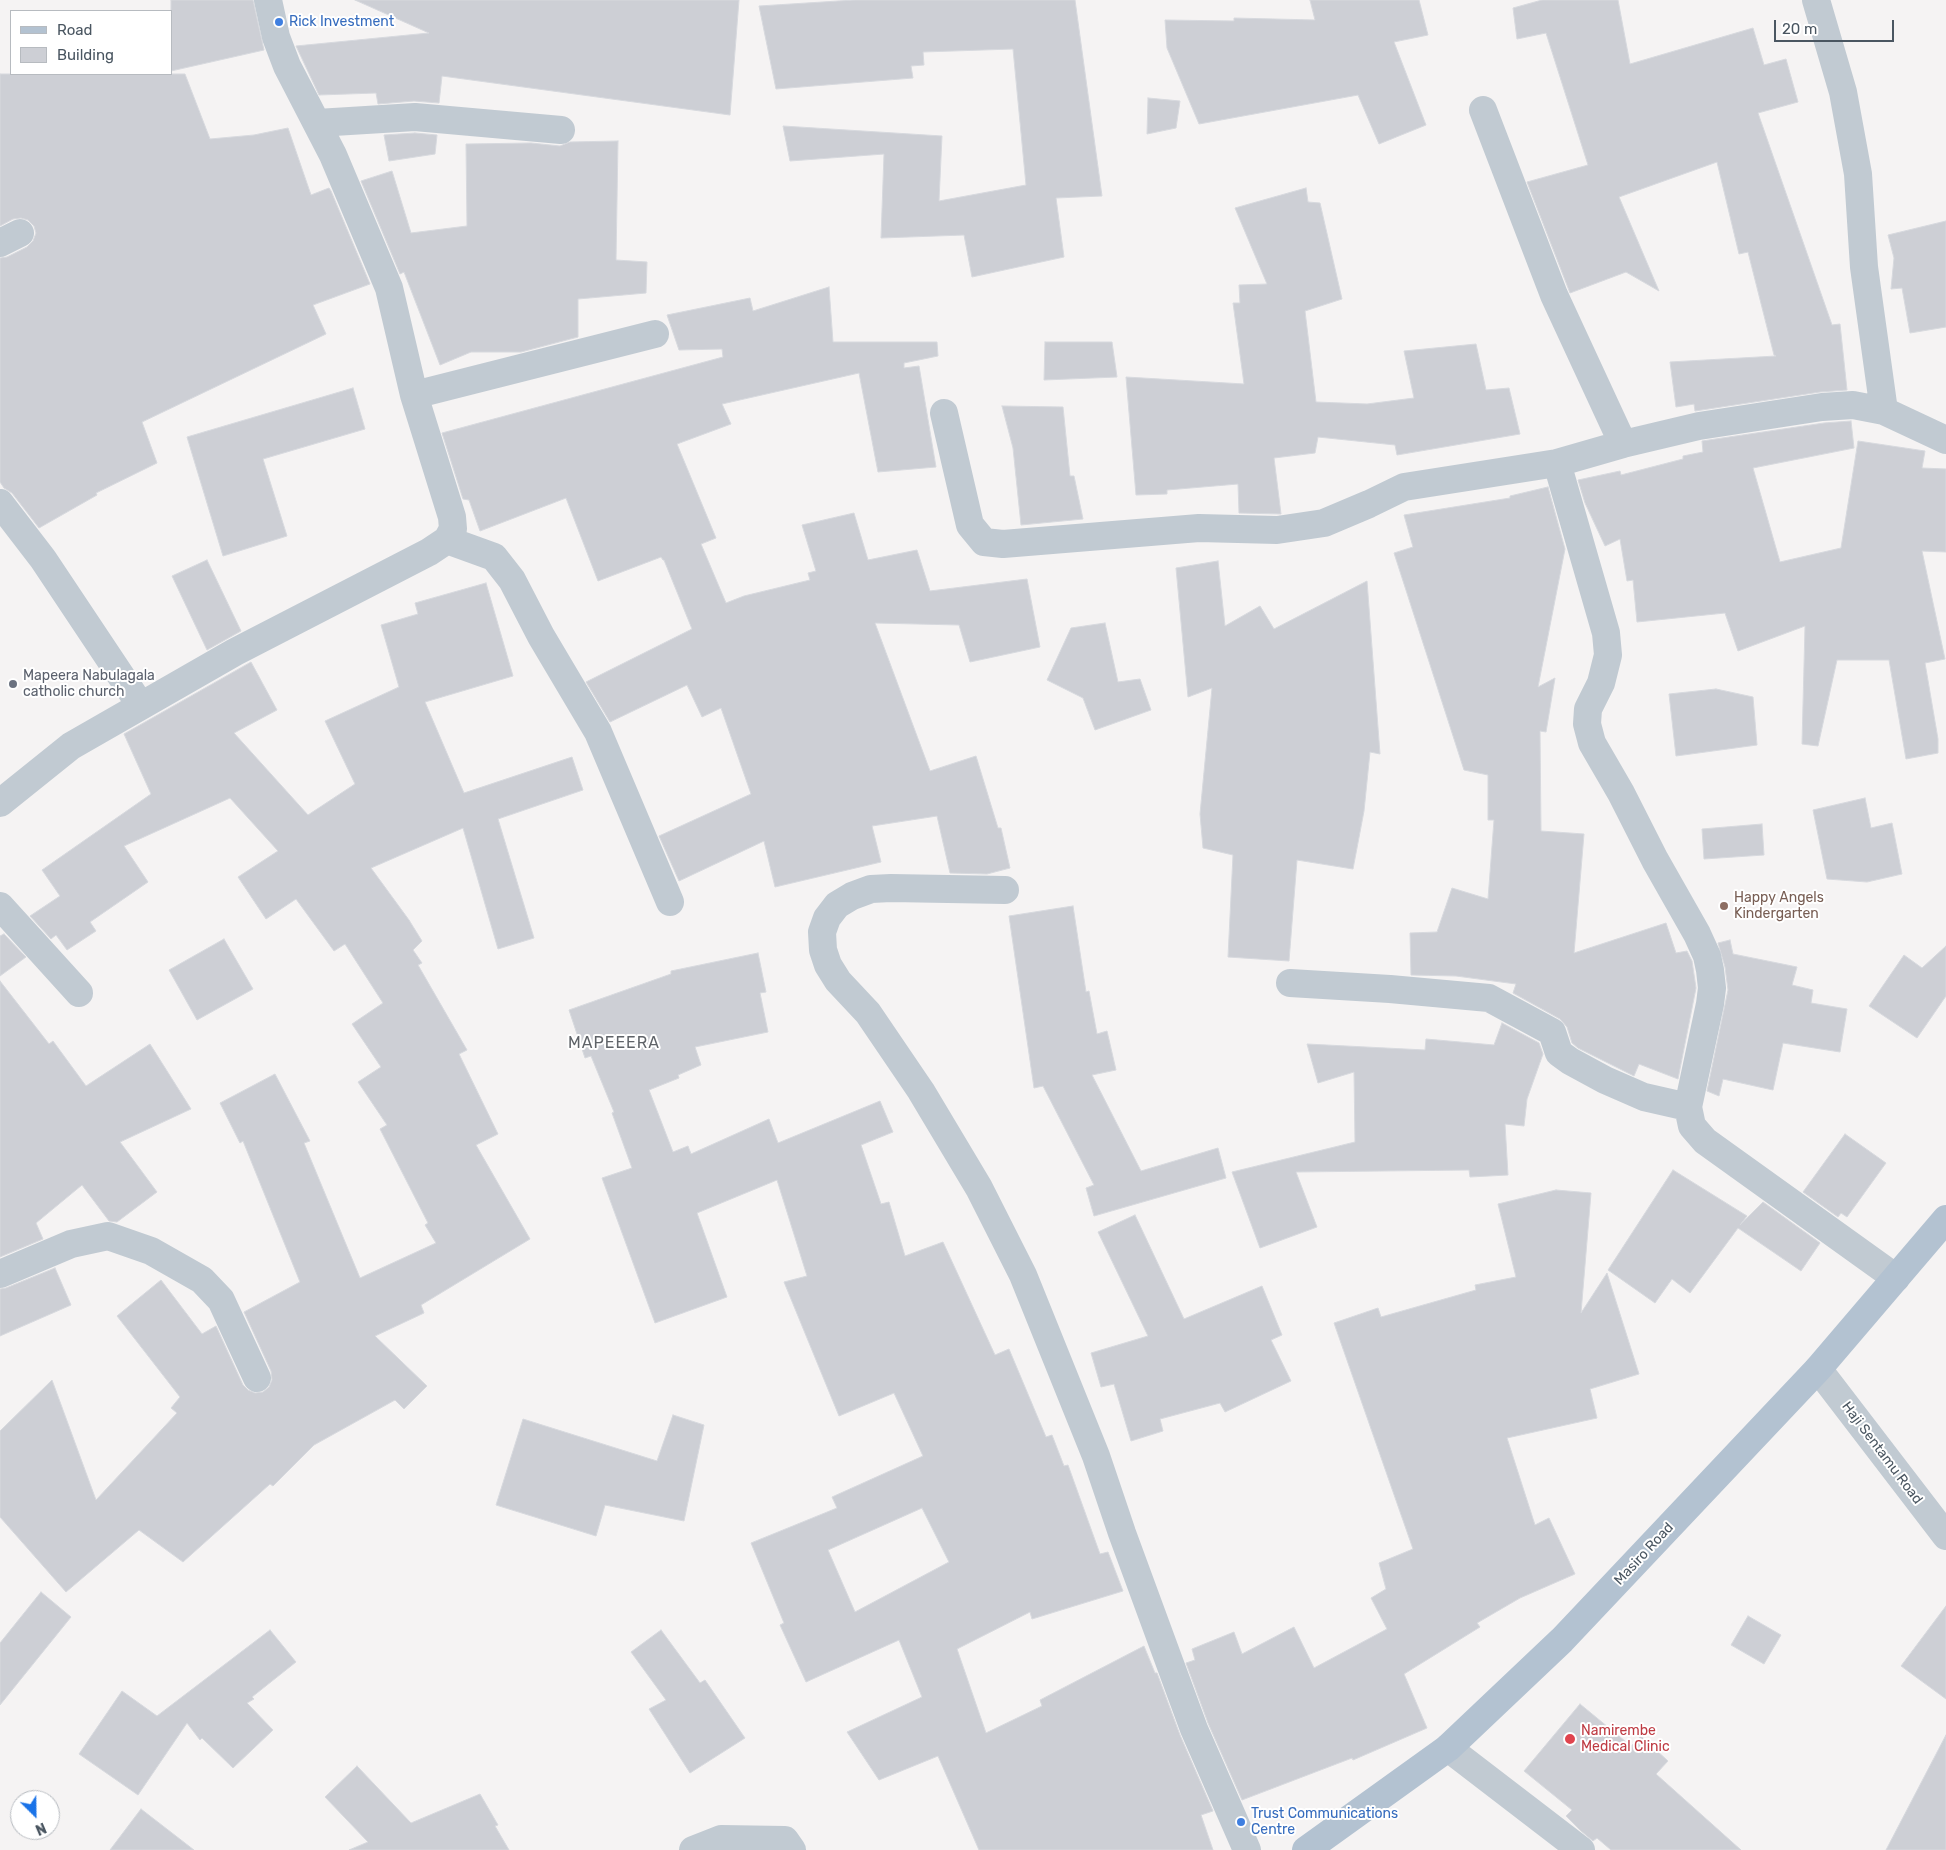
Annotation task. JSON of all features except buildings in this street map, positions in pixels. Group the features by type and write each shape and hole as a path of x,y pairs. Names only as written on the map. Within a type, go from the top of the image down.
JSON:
{"main road":[{"name":"Masiro Road","path":"1306,1850 1448,1748 1562,1640 1818,1369 1946,1219"}],"street":[{"path":"0,803 71,746 236,652 430,552 447,540 452,529 452,518 414,395 389,288 333,155 287,66 279,44 268,0"},
{"path":"1816,0 1843,92 1858,174 1864,267 1884,412"},
{"path":"1483,110 1554,295 1623,444"},
{"path":"317,123 415,117 561,130"},
{"path":"414,395 655,334"},
{"path":"944,413 970,525 984,542 1003,544 1199,528 1276,530 1324,523 1370,504 1404,487 1557,463 1623,444 1699,426 1822,406 1853,405 1884,412 1946,440"},
{"path":"1557,463 1606,633 1608,655 1601,683 1588,708 1587,724 1592,743 1697,934 1707,956 1710,970 1712,988 1710,1004 1688,1107 1692,1126 1705,1141 1896,1278"},
{"path":"0,503 43,559 140,706"},
{"path":"447,540 494,557 512,580 541,636 598,732 670,902"},
{"path":"1006,890 870,889 852,896 837,905 827,918 822,932 823,950 828,965 838,981 868,1013 921,1091 979,1188 1023,1275 1096,1456 1122,1533 1194,1729 1247,1850"},
{"path":"0,906 79,993"},
{"path":"1290,983 1390,989 1489,998 1552,1032 1559,1053 1570,1061 1605,1080 1644,1097 1688,1107"},
{"path":"0,1274 71,1244 108,1236 151,1251 202,1280 221,1300 257,1378"},
{"name":"Haji Sentamu Road","path":"1818,1369 1946,1536"},
{"path":"1448,1748 1581,1850"},
{"path":"694,1850 721,1839 785,1840 792,1850"}],"place":[{"name":"Rick Investment","path":"279,22"},
{"name":"Mapeera Nabulagala catholic church","path":"13,684"},
{"name":"Happy Angels Kindergarten","path":"1724,906"},
{"name":"Namirembe Medical Clinic","path":"1570,1739"},
{"name":"Trust Communications Centre","path":"1241,1822"}],"district":[{"name":"MAPEEERA","path":"614,1043"}]}
